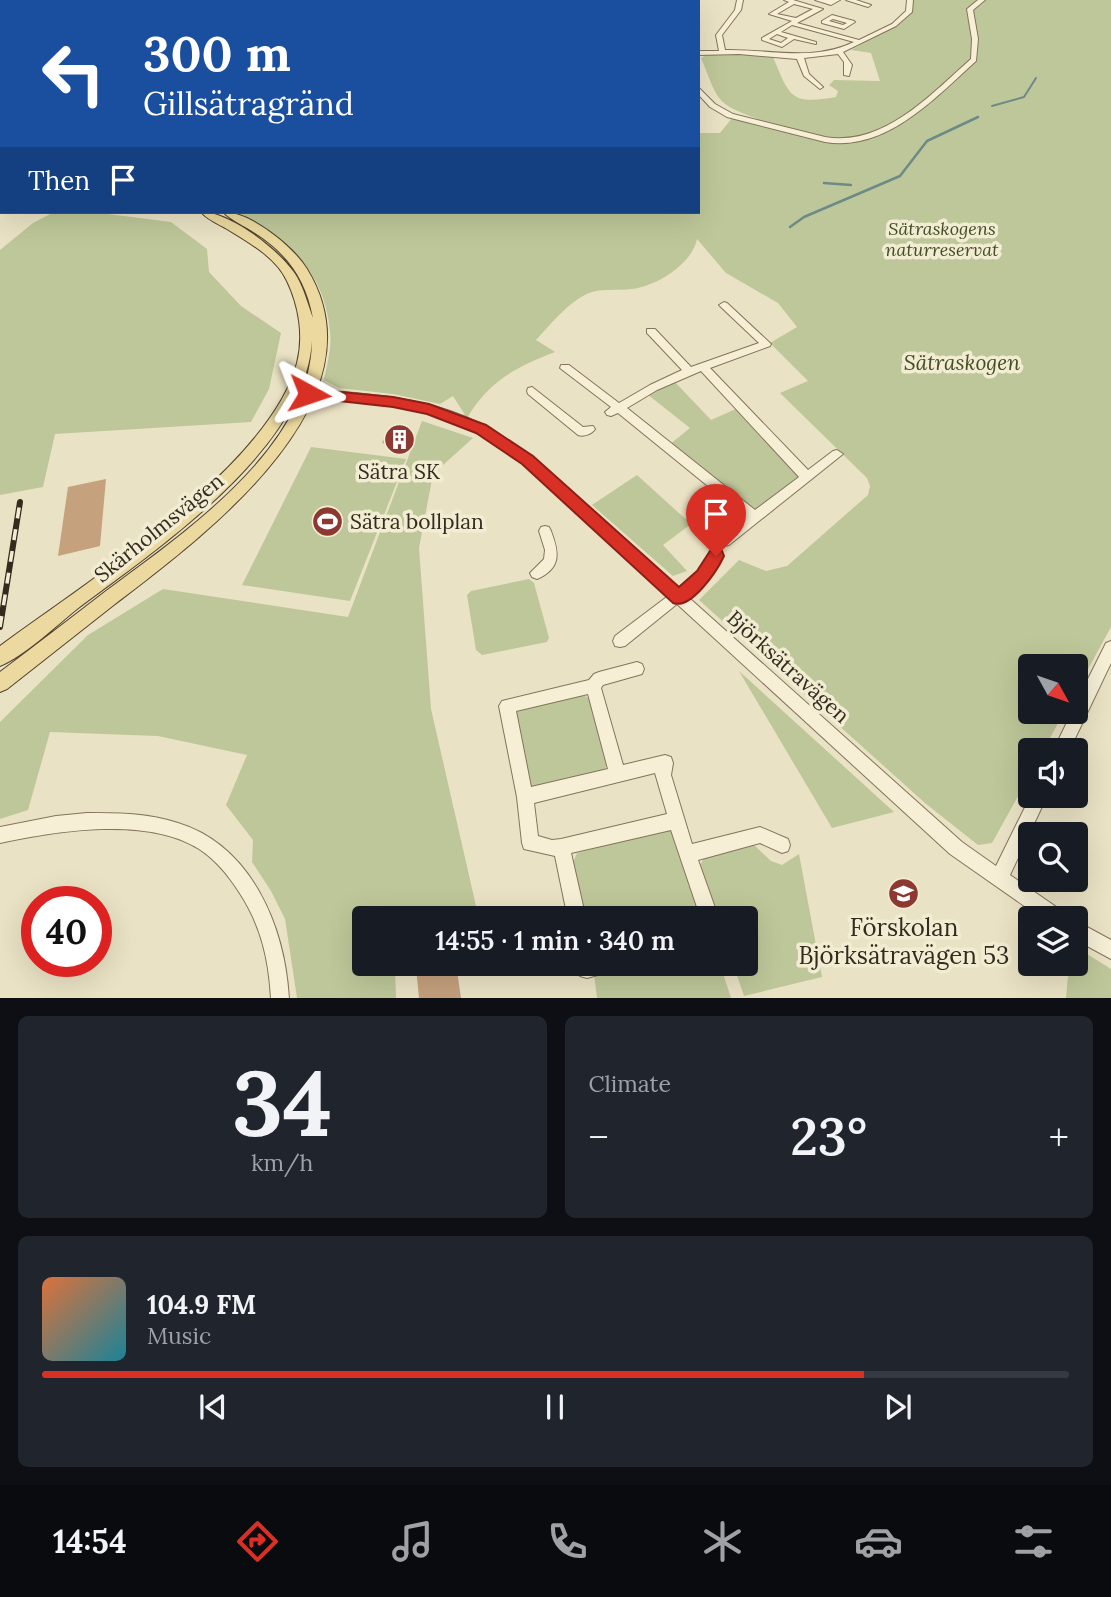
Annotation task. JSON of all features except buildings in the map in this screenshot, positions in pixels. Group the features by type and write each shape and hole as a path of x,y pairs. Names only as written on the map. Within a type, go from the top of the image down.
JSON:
{"main road":[{"name":"Skärholmsvägen","path":"0,657 175,525 231,477 301,393 306,339 303,309 294,281 267,252 209,214"},
{"name":"Skärholmsvägen","path":"0,683 220,510 268,460 319,356 321,332 317,305 300,266 276,242 231,214"}],"street":[{"path":"722,52 719,35 738,10 740,0"},
{"path":"818,0 831,3 837,0"},
{"path":"700,53 800,57 839,52 903,19 910,8 910,0"},
{"path":"700,92 706,102 730,116 837,141 885,129 908,119 974,60 975,39 971,9 982,0"},
{"path":"852,22 842,29 824,22 835,12 789,1 772,14 861,42"},
{"path":"855,1 868,5"},
{"path":"793,37 782,45 760,38 817,9"},
{"path":"832,17 863,24"},
{"path":"775,32 814,43"},
{"path":"839,52 846,59 849,70 847,75"},
{"path":"800,57 806,75 820,86"},
{"path":"615,410 644,391 766,344 724,305"},
{"path":"651,331 690,372"},
{"path":"703,367 806,476"},
{"path":"565,368 615,410 754,516"},
{"path":"532,391 582,432 589,429"},
{"name":"Björksätravägen","path":"301,393 417,407 481,429 527,460 946,839 1040,906"},
{"path":"724,541 837,454"},
{"path":"537,573 549,566 553,556 545,531"},
{"path":"620,641 679,598 703,576 716,556"},
{"path":"1067,738 1111,648"},
{"path":"637,669 599,679 593,686 507,706 525,797 530,843 552,848 561,847 677,820"},
{"path":"593,686 618,775"},
{"path":"525,797 665,763 663,775 705,906"},
{"path":"999,879 1033,808"},
{"path":"0,835 36,826 115,821 155,826 195,838 225,859 256,904 270,933 279,975 279,998"},
{"path":"687,854 761,835 782,845"},
{"path":"561,847 574,906"},
{"path":"1088,937 1111,950"}],"green space":[{"name":"Sätraskogen","path":"912,0 1111,0 1111,627 1088,669 1088,654 1018,654 1018,724 1058,724 1050,738 1018,738 1018,796 992,843 978,845 925,803 699,600 739,560 766,571 787,566 868,495 870,486 867,478 780,393 808,381 770,343 797,327 778,303 726,273 697,239 694,248 681,265 662,278 632,289 594,291 574,302 536,340 555,352 528,363 494,385 467,418 453,396 440,404 393,394 339,388 324,380 330,350 330,332 327,310 320,291 300,258 270,233 238,214 700,214 700,133 720,133 732,118 756,124 758,119 733,109 720,99 701,58 726,52 773,57 788,89 794,95 809,100 836,97 838,91 829,85 834,80 880,81 871,53 851,50 901,23 913,11"},
{"path":"50,214 108,214 171,222 207,249 209,272 241,306 281,333 269,389 251,422 55,434 43,487 0,495 0,250 33,223"},
{"path":"674,381 711,420 738,408 800,476 757,509 751,509 669,445 690,428 647,394"},
{"path":"422,421 473,438 433,474 419,548 431,709 476,906 352,906 352,976 395,976 396,998 297,998 285,919 252,862 253,840 226,805 247,755 158,736 50,732 28,810 0,819 0,722 88,635 163,589 348,617"},
{"name":"Sätra bollplan","path":"311,447 406,459 350,601 242,585"},
{"path":"637,475 691,524 663,545 687,571 673,576 592,505"},
{"path":"529,579 534,583 549,638 547,642 482,655 476,650 467,595 471,591"},
{"path":"739,671 894,812 832,828"},
{"path":"582,694 590,699 607,765 604,771 538,787 529,785 514,717 518,709"},
{"path":"667,829 676,835 697,906 582,906 571,867 577,853"},
{"path":"753,844 771,861 782,865 799,854 822,977 744,996 737,976 758,976 758,906 712,906 699,867 704,858"},
{"path":"1088,955 1111,969 1111,998 1066,998 1068,976 1088,976"},
{"path":"594,976 724,976 731,998 597,998"}],"waterway":[{"path":"992,106 1024,97 1036,78"},
{"path":"790,227 804,217 900,176 927,141 978,117"},
{"path":"824,183 851,185"}],"railway":[{"path":"0,627 20,502"}],"place":[{"name":"Sätra SK","path":"399,440"},
{"name":"Sätra bollplan","path":"327,522"},
{"name":"Förskolan Björksätravägen 53","path":"904,894"}],"route":[{"path":"309,394 393,402 429,409 481,429 527,460 679,598 703,576 716,556"}],"park label":[{"name":"Sätraskogens naturreservat","path":"942,239"}]}
